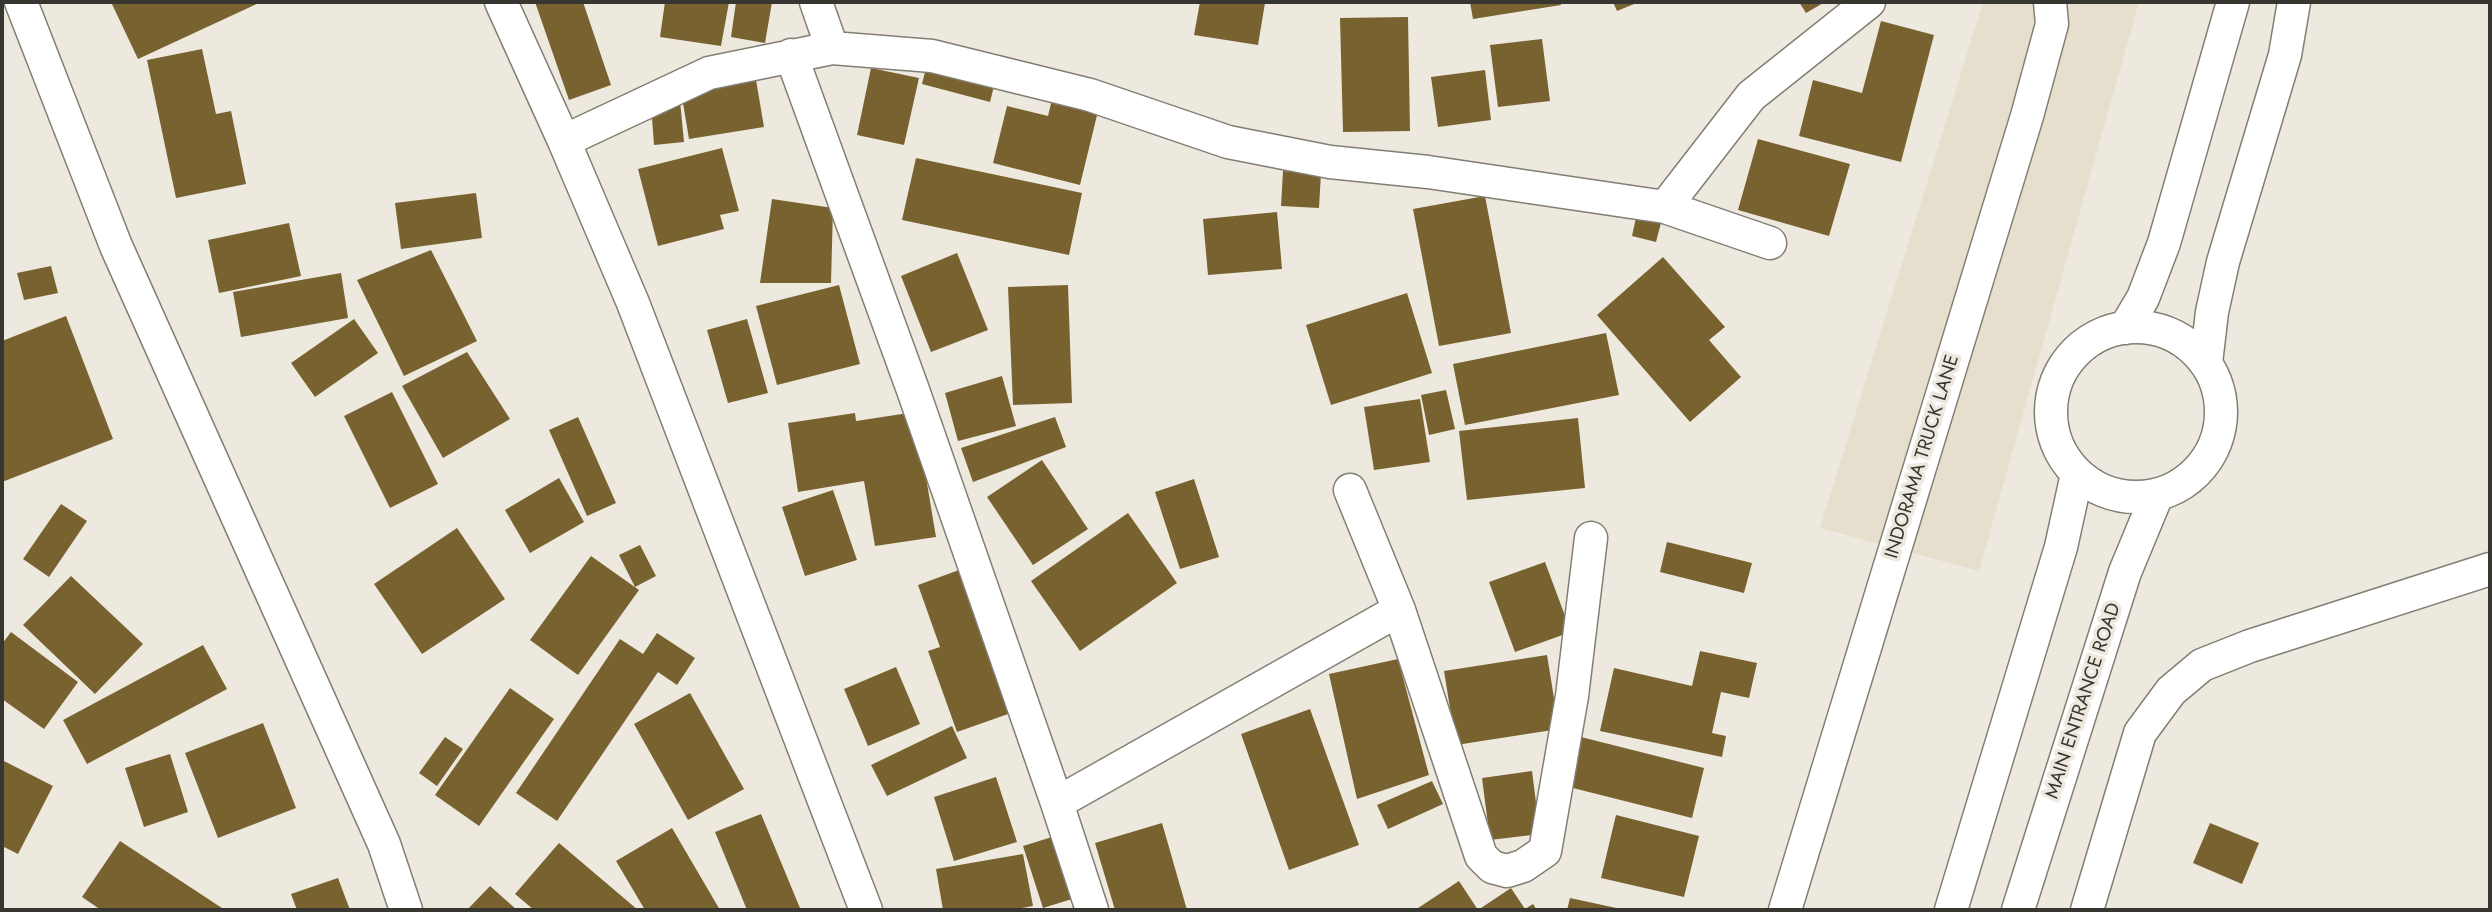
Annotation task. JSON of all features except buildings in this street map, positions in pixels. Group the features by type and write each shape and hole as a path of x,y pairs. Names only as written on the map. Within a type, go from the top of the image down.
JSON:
{"street":[{"path":"21,2 116,246 384,844 406,910"},
{"path":"501,2 633,303 866,910"},
{"path":"816,2 831,48"},
{"path":"1665,207 1751,96 1869,2"},
{"name":"INDORAMA TRUCK LANE","path":"1785,910 2027,116 2052,24 2050,2"},
{"path":"2125,328 2143,298 2164,243 2233,2"},
{"path":"2206,363 2212,312 2223,262 2285,55 2294,2"},
{"path":"564,141 709,73 831,48 932,56 1090,95 1228,142 1330,162 1428,172 1665,207 1770,243"},
{"path":"791,55 913,390 1058,803 1092,910"},
{"path":"2125,328 2156,330 2184,342 2206,363 2217,384 2221,407 2219,431 2211,453 2197,472 2178,486 2157,495 2128,497 2101,490 2077,474 2063,456 2053,433 2050,410 2054,386 2065,364 2081,346 2102,334 2125,328"},
{"path":"1951,910 2061,547 2077,474"},
{"path":"1350,490 1399,610 1481,856 1492,867 1507,871 1523,866 1545,851 1572,696 1591,538"},
{"name":"MAIN ENTRANCE ROAD","path":"2018,910 2125,572 2157,495"},
{"path":"2087,910 2140,733 2171,691 2202,665 2250,646 2490,569"},
{"path":"1058,803 1399,610"}],"shaded area":[{"path":"1983,2 2139,2 1979,571 1820,528"}]}
